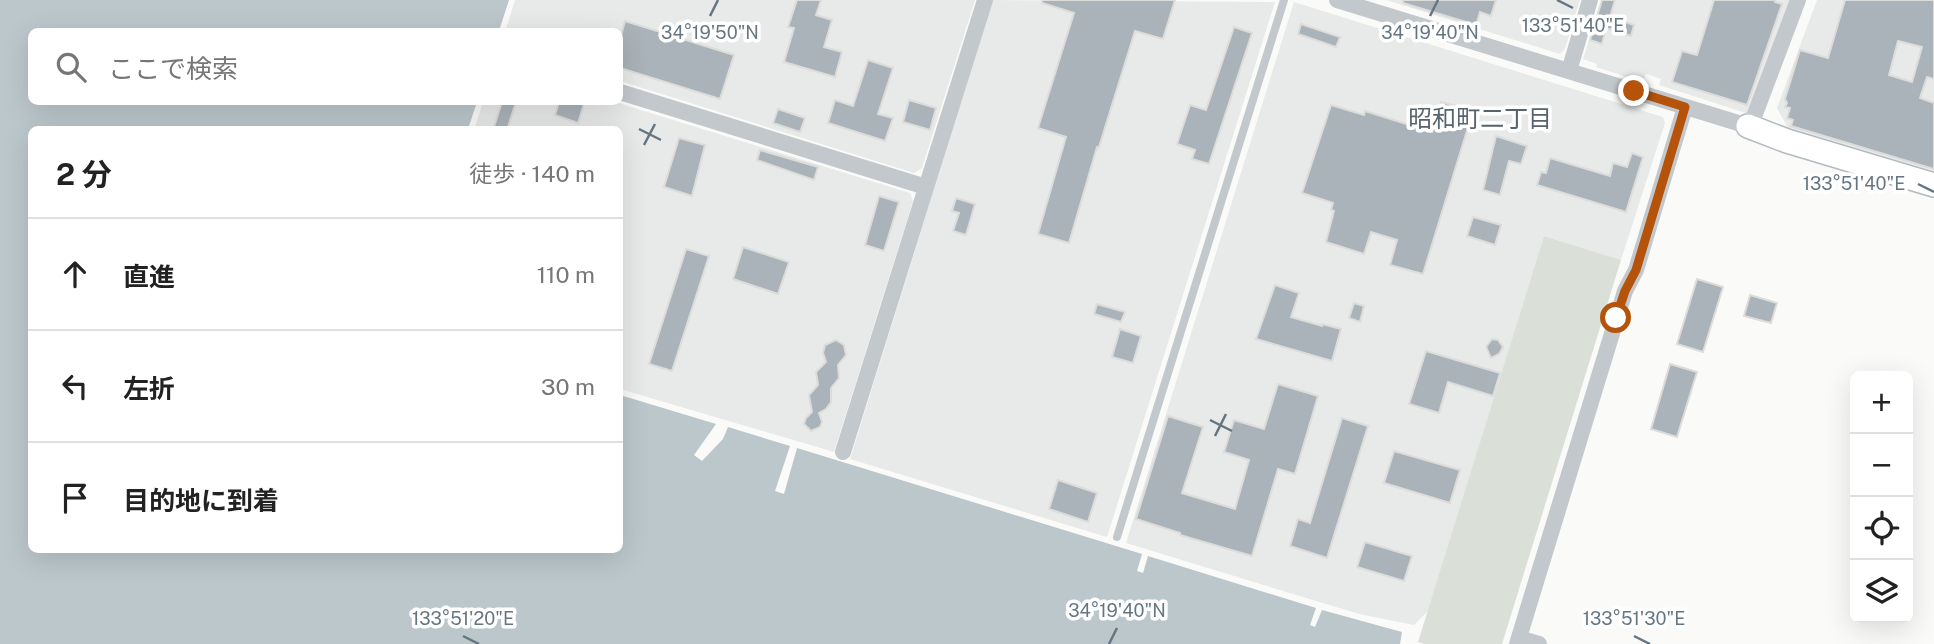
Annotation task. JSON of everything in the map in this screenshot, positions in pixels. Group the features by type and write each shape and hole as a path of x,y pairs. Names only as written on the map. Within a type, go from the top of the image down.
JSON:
{"street":[{"path":"843,453 985,0"},
{"path":"1337,0 1934,185"},
{"path":"1569,71 1590,0"},
{"path":"1748,126 1798,0"},
{"path":"623,93 926,187"},
{"path":"1539,644 1518,641 1625,291 1636,270 1685,107"}],"lane":[{"path":"1117,537 1284,0"}],"shaded area":[{"path":"0,0 509,0 500,28 28,28 28,105 476,105 469,126 28,126 28,553 623,553 623,396 716,424 694,455 702,461 723,439 728,427 790,446 775,491 784,494 797,448 1142,554 1137,571 1143,573 1148,556 1316,608 1310,625 1315,627 1322,610 1402,632 1400,644 0,644"},
{"path":"515,0 975,0 922,168 914,173 623,82 623,28 506,28"},
{"path":"993,0 1275,2 1107,537 850,459"},
{"path":"1386,0 1580,0 1565,49 1560,54"},
{"path":"1616,0 1793,0 1749,114 1659,85 1661,79 1646,74 1643,82 1596,67 1597,64 1583,59 1589,40 1602,43"},
{"path":"1817,0 1934,0 1934,172 1788,128 1777,108"},
{"path":"1294,2 1663,117 1665,123 1621,260 1544,236 1428,611 1414,625 1359,614 1126,543"},
{"path":"623,104 910,193 913,201 834,452 623,390 623,126 475,126 482,105"},
{"path":"1544,236 1621,260 1502,644 1424,644 1418,642"}],"building":[{"path":"797,0 821,0 816,15 832,20 824,47 842,52 835,77 784,62 794,28 788,27"},
{"path":"1042,0 1175,0 1163,39 1135,31 1069,243 1038,234 1066,137 1038,128 1074,13 1042,3"},
{"path":"1403,0 1496,0 1491,16 1480,12 1476,25 1403,3"},
{"path":"1602,0 1615,0 1610,17 1634,25 1631,36 1606,28 1602,44 1590,40"},
{"path":"1714,0 1775,0 1782,4 1747,105 1672,82 1682,51 1697,55"},
{"path":"1845,0 1934,0 1934,79 1927,77 1920,98 1934,103 1934,169 1791,126 1793,120 1787,118 1790,108 1785,107 1785,99 1800,50 1828,58","holes":["1898,41 1922,47 1912,82 1889,75"]},
{"path":"625,21 734,55 720,99 623,69"},
{"path":"1301,24 1340,37 1336,47 1298,34"},
{"path":"1234,27 1252,33 1209,164 1192,159 1195,150 1177,144 1190,105 1206,110"},
{"path":"868,60 893,68 878,114 893,118 885,141 828,123 835,100 853,106"},
{"path":"909,100 936,108 930,130 903,122"},
{"path":"1441,102 1473,111 1423,274 1390,265 1397,240 1371,232 1364,254 1326,242 1334,211 1331,210 1333,203 1302,193 1331,105 1364,115 1365,111 1432,132"},
{"path":"501,105 515,105 508,126 494,126"},
{"path":"558,105 584,105 578,123 555,115"},
{"path":"778,109 805,118 800,132 773,123"},
{"path":"1496,136 1527,146 1521,164 1509,161 1500,195 1483,190"},
{"path":"679,138 705,145 692,196 664,187"},
{"path":"760,150 818,167 814,180 757,160"},
{"path":"1632,153 1643,157 1626,212 1537,185 1541,172 1546,173 1550,158 1610,176 1613,163 1627,167"},
{"path":"879,196 899,202 884,251 865,245"},
{"path":"956,198 975,204 966,235 953,231 959,213 952,211"},
{"path":"1473,217 1501,225 1495,245 1467,236"},
{"path":"743,247 789,262 778,294 733,279"},
{"path":"686,249 709,256 672,371 649,364"},
{"path":"1697,279 1723,287 1703,352 1677,344"},
{"path":"1275,285 1299,293 1291,317 1341,329 1332,361 1256,339"},
{"path":"1750,295 1777,303 1771,323 1744,316"},
{"path":"1354,303 1364,306 1360,322 1349,318"},
{"path":"1097,304 1125,312 1121,322 1094,314"},
{"path":"1120,329 1141,336 1133,363 1112,357"},
{"path":"1492,339 1498,340 1503,347 1499,354 1491,358 1486,347"},
{"path":"836,340 844,345 846,355 838,365 839,378 831,388 831,402 819,413 822,422 820,427 811,431 804,424 812,412 809,395 818,385 816,372 826,362 823,353 825,345"},
{"path":"1426,351 1500,373 1493,396 1448,382 1439,413 1409,404"},
{"path":"1670,364 1697,372 1677,437 1651,429"},
{"path":"1278,384 1318,396 1295,474 1278,469 1252,556 1136,519 1168,416 1203,427 1182,493 1235,509 1249,460 1224,452 1234,420 1264,429"},
{"path":"1342,418 1368,426 1327,558 1290,546 1298,519 1310,523"},
{"path":"1394,451 1460,470 1450,503 1384,483"},
{"path":"1058,480 1097,493 1088,522 1049,509"},
{"path":"1365,542 1412,556 1404,581 1357,567"}],"district":[{"name":"昭和町二丁目","path":"1480,119"}],"route":[{"path":"1616,318 1636,270 1685,107 1634,91"}]}
